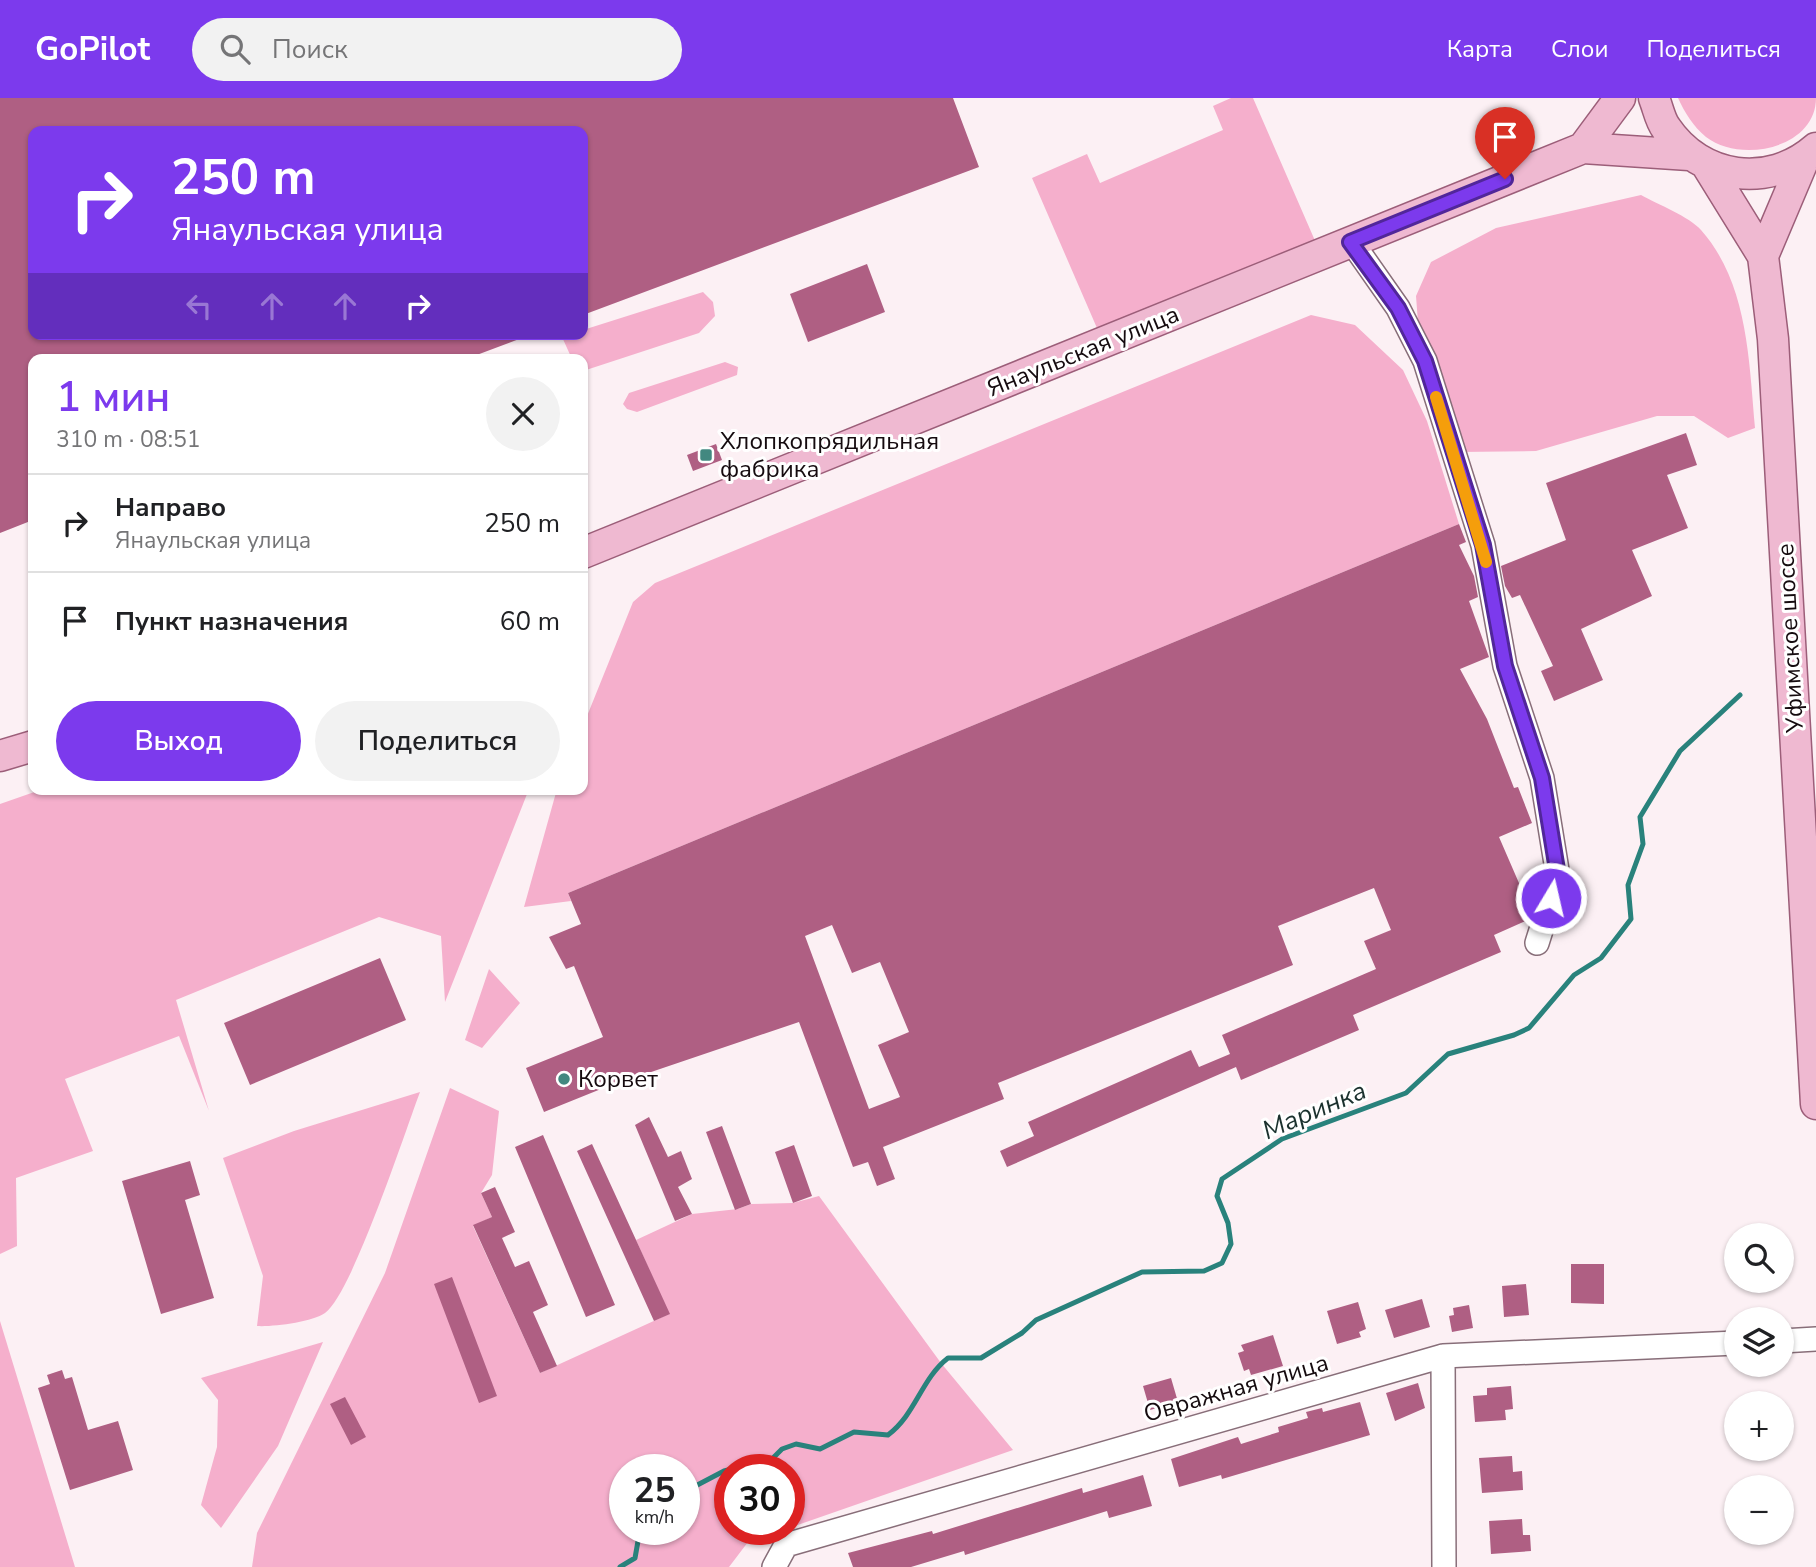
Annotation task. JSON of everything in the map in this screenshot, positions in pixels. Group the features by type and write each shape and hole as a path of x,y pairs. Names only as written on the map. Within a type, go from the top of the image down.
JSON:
{"main road":[{"path":"1583,148 1620,98"},
{"path":"1654,98 1664,127 1699,161 1763,256"},
{"path":"1583,148 1699,161 1740,175 1774,173 1810,153"},
{"name":"Янаульская улица","path":"588,551 1583,148"},
{"path":"1763,256 1810,153"},
{"name":"Уфимское шоссе","path":"1763,256 1774,353 1816,1104"},
{"path":"0,756 28,748"}],"street":[{"path":"1350,242 1398,308 1425,361 1483,545 1505,666 1542,778 1558,876 1536,943"},
{"path":"1794,1340 1816,1339"},
{"name":"Овражная улица","path":"774,1567 786,1545 1443,1356 1724,1344"},
{"path":"1443,1356 1444,1567"}],"shaded area":[{"path":"1231,98 1253,98 1316,243 1100,335 1032,178 1087,154 1100,183 1223,130 1213,106"},
{"path":"1678,98 1816,98 1813,115 1804,129 1774,146 1756,150 1721,145 1706,137 1690,119"},
{"path":"1641,195 1696,225 1717,251 1737,298 1743,324 1755,428 1728,438 1694,416 1657,416 1536,451 1459,452 1419,336 1416,296 1431,262 1496,228"},
{"path":"703,292 713,302 715,316 699,333 588,369 588,354 570,354 563,340 588,340 588,328"},
{"path":"1311,315 1355,325 1403,370 1427,421 1459,524 568,893 571,901 524,907 555,795 588,795 588,714 633,602 655,583"},
{"path":"725,362 738,367 737,375 637,412 627,409 623,404 629,393"},
{"path":"28,794 527,795 445,1002 441,936 379,917 176,1000 209,1111 179,1036 65,1079 93,1151 16,1178 17,1246 0,1254 0,804"},
{"path":"489,969 520,1003 482,1048 465,1040"},
{"path":"450,1088 499,1111 492,1175 481,1193 492,1217 473,1226 540,1373 669,1314 636,1240 692,1214 738,1209 751,1204 793,1203 819,1196 941,1363 1013,1450 805,1522 805,1454 714,1454 714,1545 746,1545 729,1567 252,1567 257,1533 385,1273"},
{"path":"420,1092 363,1245 336,1300 325,1313 311,1319 282,1325 257,1326 263,1276 223,1158 294,1131"},
{"path":"0,1321 75,1567 0,1567"},
{"path":"323,1342 278,1446 221,1528 201,1505 217,1447 218,1400 201,1378"}],"building":[{"path":"0,98 953,98 979,167 588,313 588,126 28,126 28,340 516,340 479,354 28,354 28,522 0,533"},
{"path":"867,264 885,312 808,342 790,294"},
{"path":"1686,433 1697,465 1667,475 1688,528 1632,550 1652,596 1581,629 1603,680 1554,701 1541,671 1553,666 1520,595 1512,598 1505,586 1501,566 1566,540 1546,483"},
{"path":"716,444 722,460 693,471 687,455"},
{"path":"1459,524 1466,542 1459,545 1474,576 1478,597 1469,601 1489,657 1460,669 1487,719 1514,788 1518,787 1532,823 1499,837 1532,913 1530,919 1494,935 1501,952 1353,1015 1359,1030 1241,1080 1236,1067 1007,1167 1000,1151 1034,1136 1028,1122 1191,1050 1199,1067 1230,1054 1222,1035 1376,969 1364,941 1391,930 1374,888 1278,926 1293,965 998,1083 1004,1099 883,1147 895,1179 877,1186 868,1162 853,1167 799,1022 601,1089 544,1112 526,1068 603,1037 574,966 566,969 549,937 581,924 568,893","holes":["832,925 852,973 880,962 909,1032 878,1045 900,1097 869,1109 805,936"]},
{"path":"380,958 406,1020 250,1085 224,1023"},
{"path":"649,1117 668,1157 681,1151 692,1179 678,1187 692,1214 675,1221 635,1125"},
{"path":"722,1126 751,1204 735,1210 706,1132"},
{"path":"543,1135 615,1305 586,1317 515,1147"},
{"path":"592,1144 670,1314 654,1321 577,1151"},
{"path":"794,1145 812,1196 793,1203 775,1152"},
{"path":"190,1161 200,1195 185,1200 214,1298 161,1314 122,1181"},
{"path":"495,1187 515,1232 502,1238 515,1267 529,1261 548,1305 533,1312 557,1366 540,1373 473,1225 492,1217 481,1193"},
{"path":"1571,1264 1604,1264 1604,1304 1571,1303"},
{"path":"452,1277 497,1396 479,1403 434,1284"},
{"path":"1526,1284 1529,1315 1504,1317 1502,1286"},
{"path":"1422,1299 1430,1327 1394,1338 1385,1310"},
{"path":"1358,1302 1366,1329 1359,1332 1361,1337 1337,1344 1327,1311"},
{"path":"1469,1305 1473,1328 1452,1332 1449,1316 1454,1315 1453,1308"},
{"path":"1273,1335 1283,1366 1251,1375 1249,1369 1244,1371 1238,1353 1244,1351 1241,1345"},
{"path":"62,1370 65,1379 72,1377 88,1430 118,1421 133,1470 70,1490 38,1388 50,1384 47,1375"},
{"path":"1171,1378 1178,1402 1150,1410 1143,1386"},
{"path":"1418,1383 1425,1408 1395,1421 1386,1393"},
{"path":"1511,1386 1513,1409 1505,1410 1506,1420 1475,1422 1473,1396 1487,1395 1487,1388"},
{"path":"345,1397 366,1437 351,1445 330,1404"},
{"path":"1360,1402 1370,1435 1222,1479 1221,1475 1179,1487 1171,1459 1238,1437 1241,1444 1279,1432 1278,1427 1308,1418 1306,1412 1322,1408 1323,1412"},
{"path":"1512,1456 1513,1472 1522,1471 1523,1490 1482,1493 1479,1458"},
{"path":"1143,1475 1152,1506 1109,1518 1107,1511 965,1555 964,1551 911,1567 853,1567 848,1553 932,1531 933,1534 1082,1488 1083,1493"},
{"path":"1522,1519 1523,1535 1530,1535 1531,1551 1491,1554 1489,1521"}],"waterway":[{"name":"Маринка","path":"700,1484 724,1471 772,1459 782,1449 796,1444 820,1449 854,1432 888,1435 898,1427 931,1376 948,1358 981,1358 1022,1333 1036,1320 1142,1272 1204,1271 1222,1263 1231,1244 1228,1223 1217,1196 1222,1179 1282,1139 1406,1093 1448,1054 1529,1028 1574,975 1601,958 1631,919 1628,885 1643,844 1640,817 1680,751 1740,695"},
{"name":"Маринка","path":"620,1567 635,1558 637,1545"}],"slow traffic":[{"path":"1436,397 1486,562"}],"place":[{"name":"Хлопкопрядильная фабрика","path":"706,455"},
{"name":"Корвет","path":"564,1079"}],"route":[{"path":"1505,179 1350,242 1398,308 1425,361 1483,545 1505,666 1542,778 1558,876 1551,898"}]}
